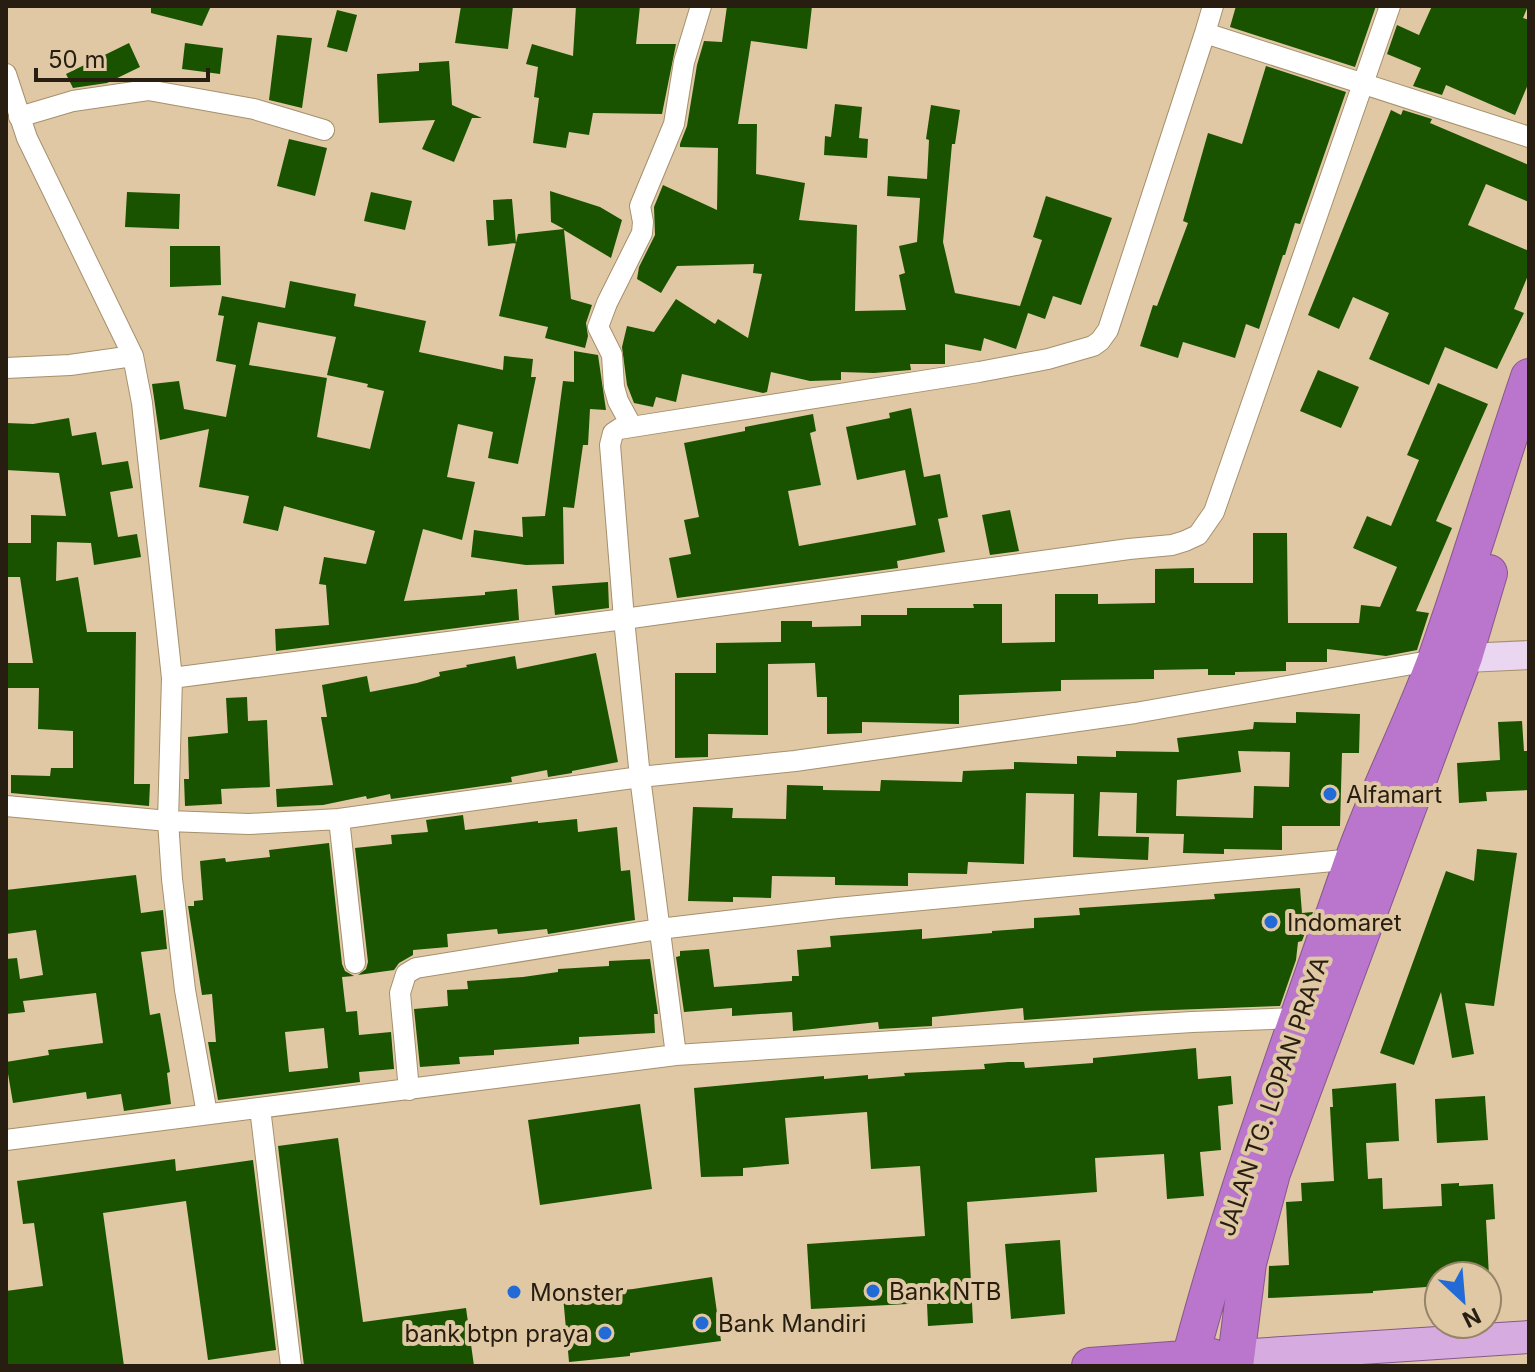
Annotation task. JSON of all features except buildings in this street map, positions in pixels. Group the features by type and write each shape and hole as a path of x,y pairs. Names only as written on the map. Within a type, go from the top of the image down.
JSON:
{"highway":[{"name":"JALAN TG. LOPAN PRAYA","path":"1189,1362 1213,1272 1296,1018 1341,902 1354,859 1450,658 1529,377"},
{"name":"JALAN TG. LOPAN PRAYA","path":"1236,1361 1248,1263 1272,1173 1450,658 1529,454"},
{"path":"1090,1366 1236,1361"}],"main road":[{"path":"1236,1361 1529,1337"}],"street":[{"path":"631,425 618,401 612,355 598,327 642,233 640,206 674,124 684,62 701,6"},
{"path":"676,1055 640,777 610,445 613,433 631,425 979,372 1080,351 1100,341 1108,330 1213,6"},
{"path":"172,678 1172,545 1198,535 1214,512 1231,467 1283,307 1390,6"},
{"path":"1205,33 1529,137"},
{"path":"6,74 19,117 51,189 133,356 157,519 172,678 168,821 185,990 207,1114"},
{"path":"19,117 73,101 148,90 254,109 324,130"},
{"path":"6,368 70,365 133,356"},
{"path":"6,806 168,821 249,824 339,819 640,777 795,761 1135,713 1450,658 1529,655"},
{"path":"339,819 355,963"},
{"path":"409,1090 400,993 401,984 410,970 659,929 1007,890 1354,859"},
{"path":"6,1140 676,1055 1296,1018"},
{"path":"260,1108 291,1366"}],"place":[{"name":"Alfamart","path":"1330,794"},
{"name":"Indomaret","path":"1271,922"},
{"name":"Bank NTB","path":"873,1291"},
{"name":"Monster","path":"514,1292"},
{"name":"Bank Mandiri","path":"702,1323"},
{"name":"bank btpn praya","path":"605,1333"}]}
